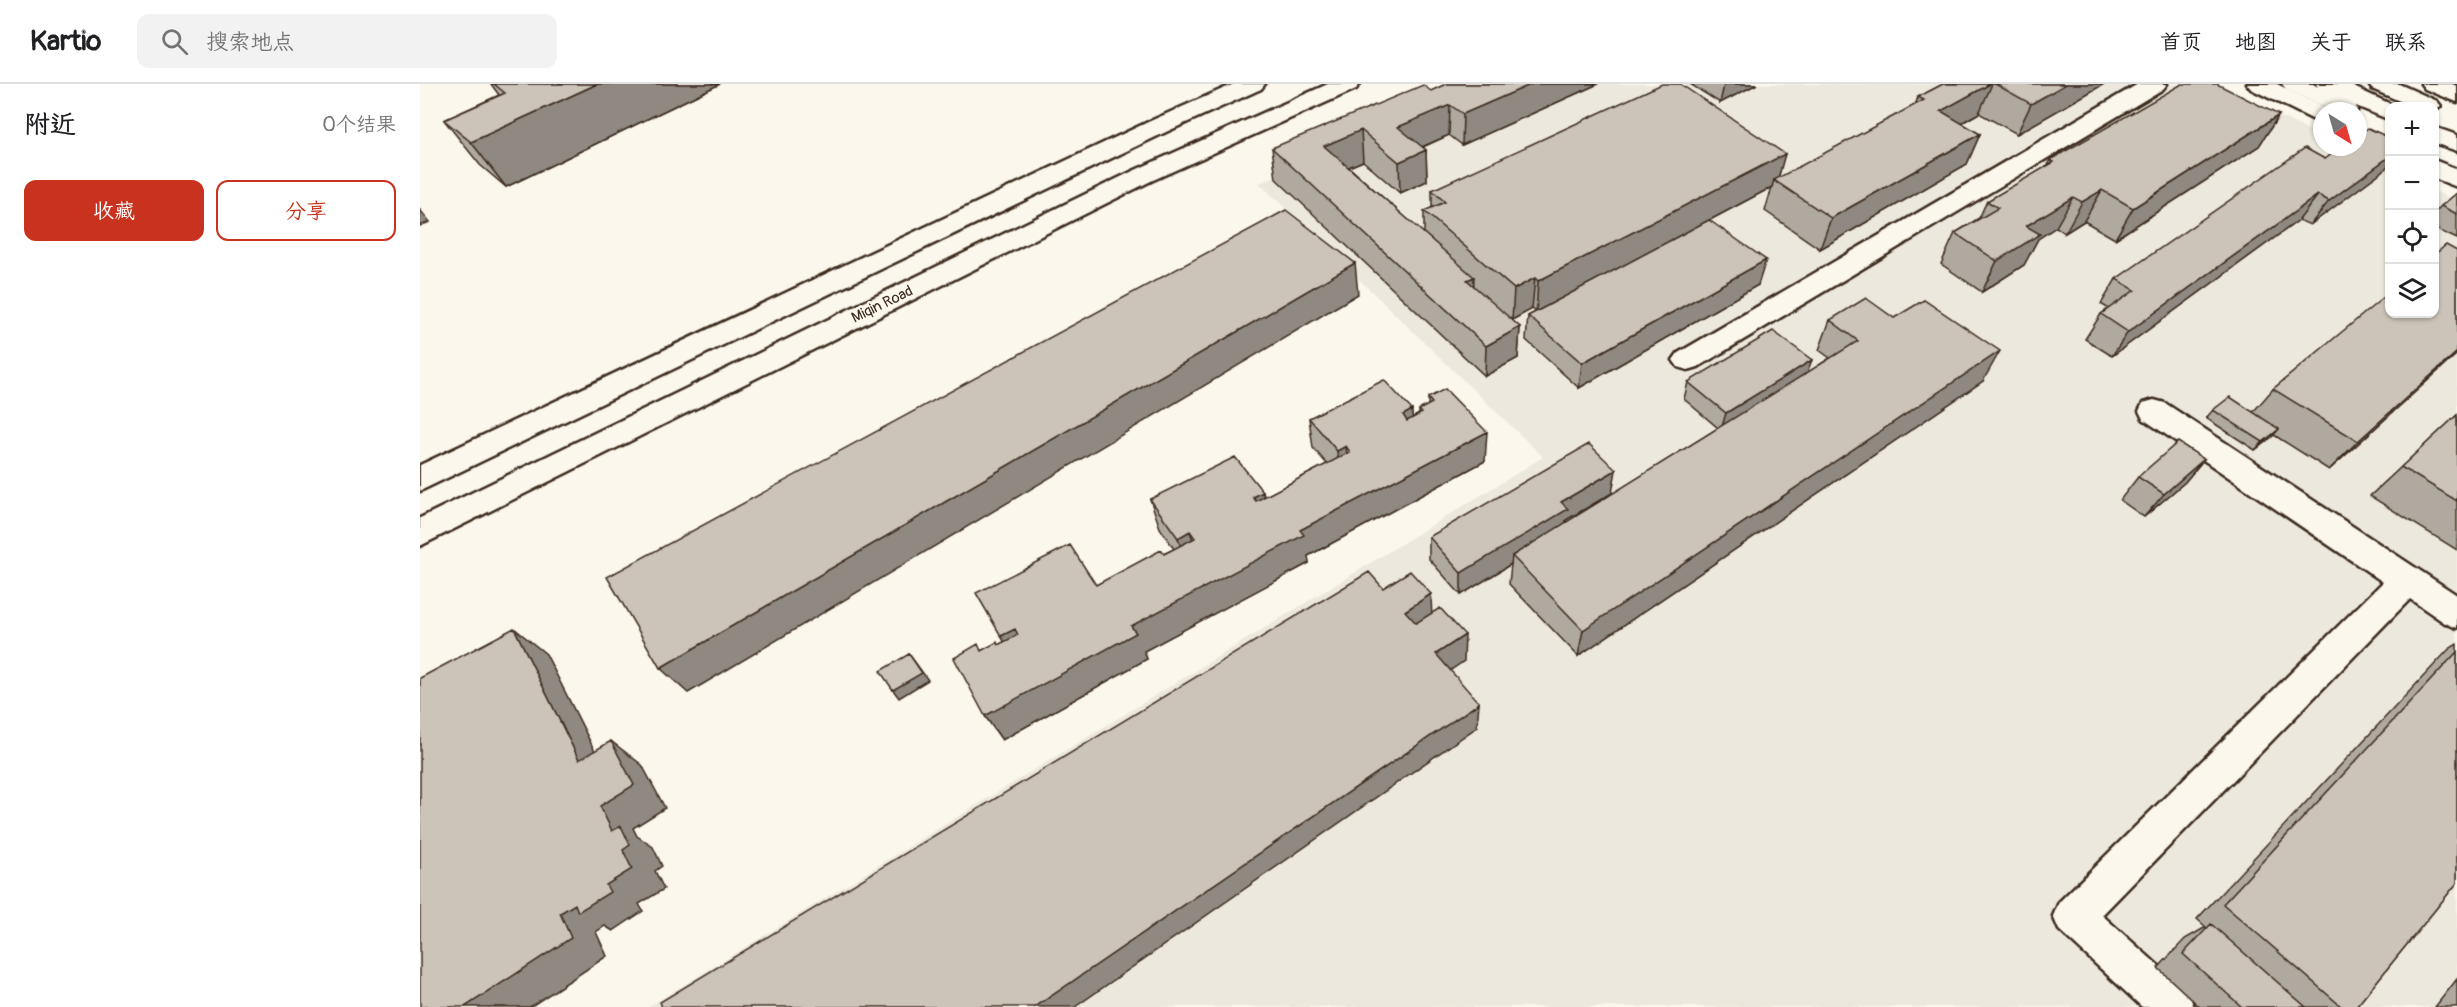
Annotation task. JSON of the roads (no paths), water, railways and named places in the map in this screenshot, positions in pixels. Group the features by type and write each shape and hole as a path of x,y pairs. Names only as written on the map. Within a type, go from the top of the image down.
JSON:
{"main road":[{"path":"420,479 1156,127 1253,84"},
{"name":"Miqin Road","path":"420,533 1142,176 1348,84"},
{"path":"1688,360 2155,84"},
{"path":"2259,84 2313,111"},
{"path":"2294,84 2331,102"},
{"path":"2328,84 2385,111"},
{"path":"2380,84 2441,112"},
{"path":"2433,84 2441,112 2457,144"},
{"path":"2367,119 2385,128"},
{"path":"2439,153 2457,161"},
{"path":"2439,170 2457,179"},
{"path":"2154,411 2457,613"},
{"path":"2173,1007 2073,916 2408,580"}]}
